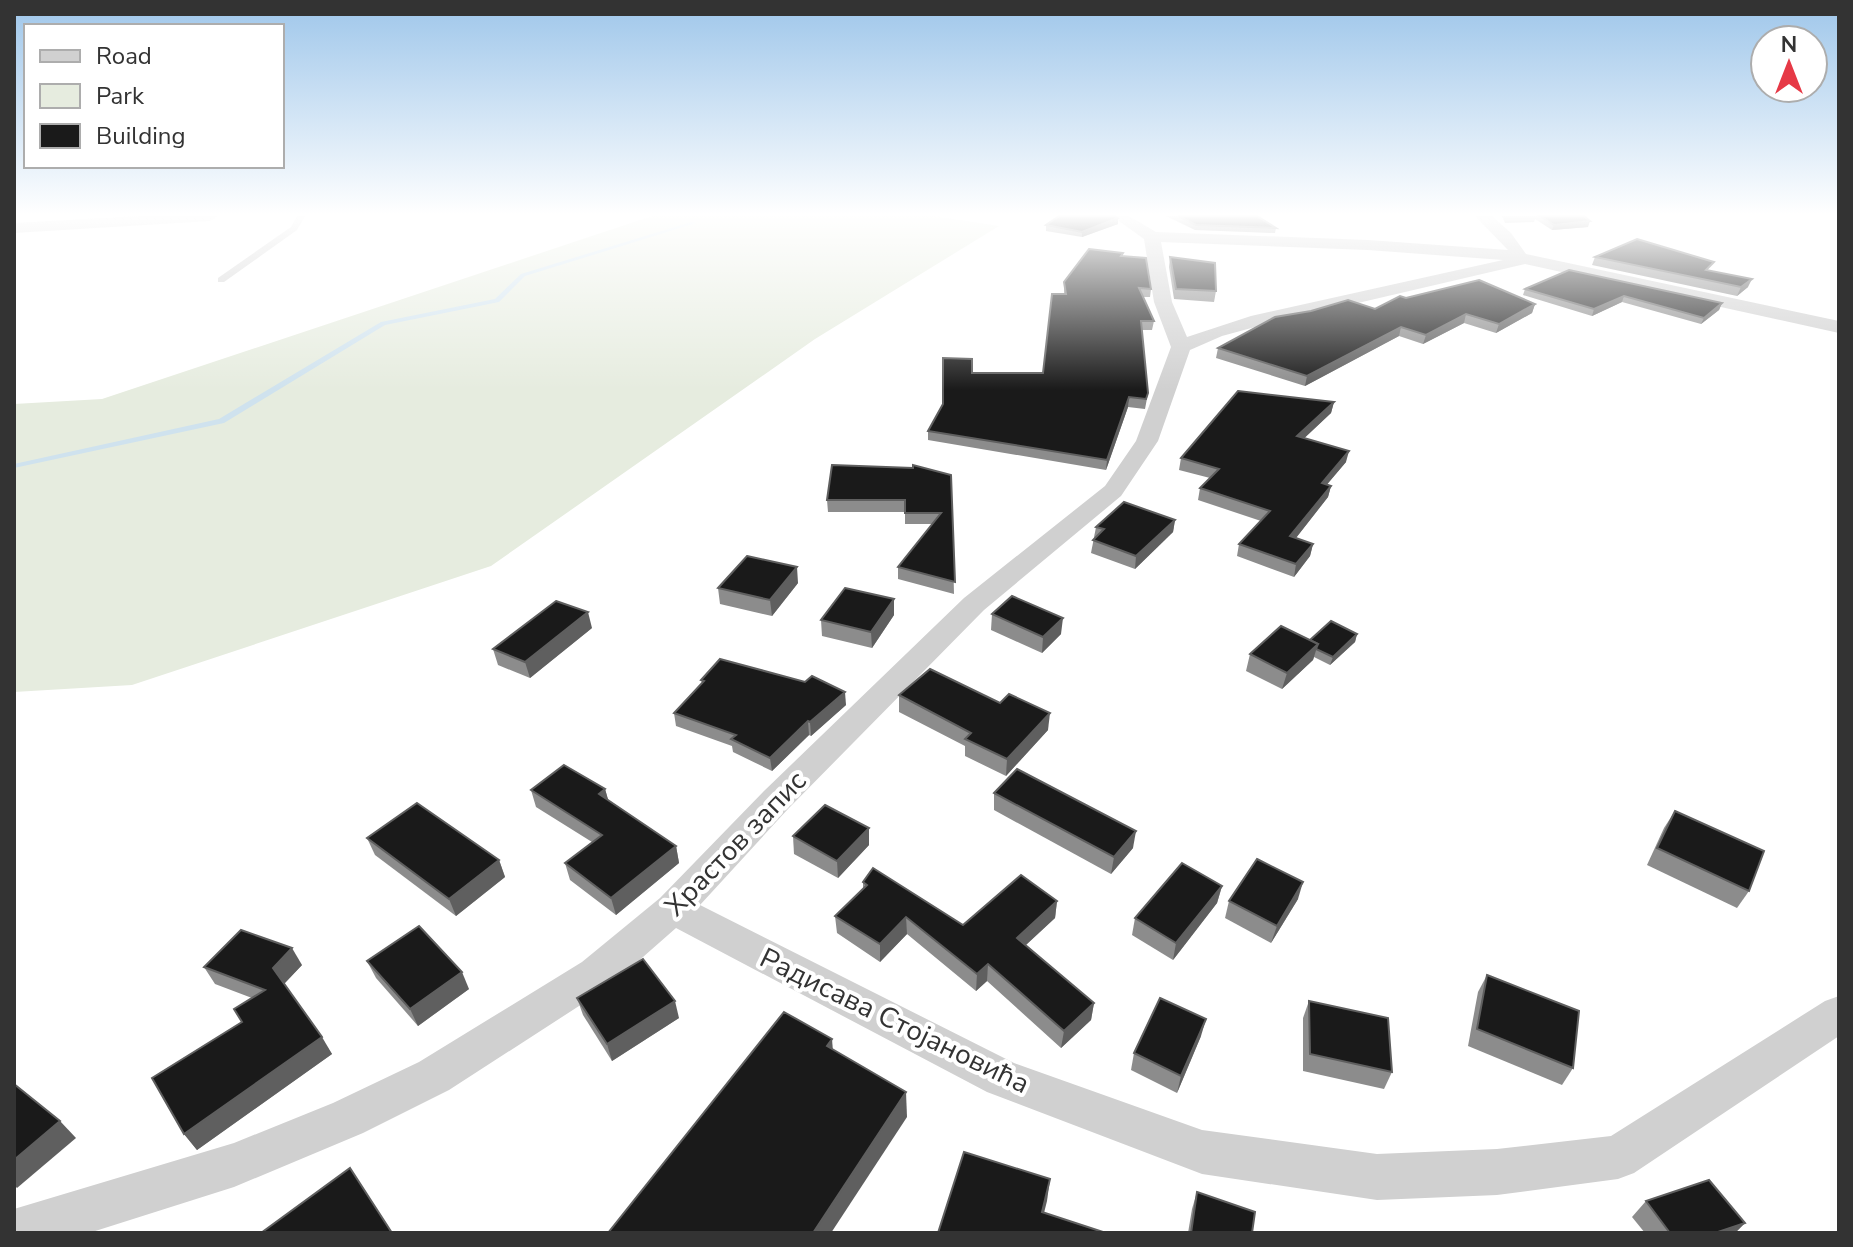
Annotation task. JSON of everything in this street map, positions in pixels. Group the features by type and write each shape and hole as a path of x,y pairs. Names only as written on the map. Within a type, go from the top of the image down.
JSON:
{"street":[{"path":"1158,274 1169,322 1181,347 1215,332 1465,274"},
{"path":"1607,274 1839,327"},
{"path":"1169,322 1215,332"},
{"name":"Храстов запис","path":"14,1233 234,1165 391,1097 434,1076 596,974 673,909 776,800 974,604 1113,491 1145,450 1181,347"},
{"name":"Радисава Стојановића","path":"673,909 1002,1078 1202,1152 1377,1177 1497,1172 1618,1157 1839,1014"}],"lane":[{"path":"221,280 229,274"}],"green space":[{"path":"477,274 921,274 815,339 491,566 132,685 14,692 14,404 102,399"}],"building":[{"path":"1070,274 1149,274 1151,289 1139,288 1154,321 1141,321 1148,393 1146,399 1129,397 1107,460 928,431 943,404 943,358 972,359 972,373 1043,373 1052,294 1066,294 1064,282"},
{"path":"1173,274 1215,274 1216,291 1176,289"},
{"path":"1559,274 1588,274 1722,303 1704,318 1624,296 1594,309 1525,289"},
{"path":"1679,274 1727,274 1752,279 1741,287"},
{"path":"1479,280 1535,304 1499,324 1466,314 1426,335 1401,327 1307,376 1218,348 1275,317 1348,300 1375,309 1400,296 1406,298"},
{"path":"1238,391 1334,402 1297,436 1349,451 1322,483 1331,486 1290,536 1313,544 1296,564 1239,544 1270,511 1200,488 1219,469 1181,458"},
{"path":"832,465 913,468 913,465 951,475 955,582 898,567 941,513 905,513 905,500 827,500"},
{"path":"1124,502 1175,520 1136,556 1093,540 1104,529 1096,527"},
{"path":"747,556 797,567 770,600 718,588"},
{"path":"845,588 894,599 871,632 821,620"},
{"path":"1012,596 1063,618 1043,637 992,614"},
{"path":"556,601 588,612 525,662 493,649"},
{"path":"1331,621 1357,634 1333,657 1316,649 1318,644 1310,640"},
{"path":"1281,626 1318,644 1287,673 1250,654"},
{"path":"720,659 805,682 812,676 845,692 808,721 770,758 731,739 736,735 674,713"},
{"path":"930,669 1000,703 1009,694 1050,713 1007,759 965,739 971,733 899,695"},
{"path":"564,765 605,789 599,794 676,846 611,898 565,863 602,835 531,790"},
{"path":"1017,769 1136,831 1114,857 994,793"},
{"path":"417,803 499,860 449,899 367,838"},
{"path":"825,805 869,828 837,861 793,836"},
{"path":"1675,811 1764,851 1749,891 1657,848"},
{"path":"1257,859 1303,882 1277,926 1229,901"},
{"path":"1182,863 1222,886 1176,943 1135,918"},
{"path":"873,868 963,925 1021,875 1057,901 1017,938 1094,1003 1064,1031 988,964 977,974 906,917 880,944 835,916 867,885 863,882"},
{"path":"419,926 462,972 410,1009 367,961"},
{"path":"241,930 292,948 273,968 322,1037 184,1134 152,1078 242,1022 234,1009 265,990 204,967"},
{"path":"643,959 675,1001 607,1044 577,998"},
{"path":"1487,975 1579,1011 1573,1068 1477,1029"},
{"path":"1160,998 1206,1019 1181,1076 1134,1053"},
{"path":"1309,1001 1388,1018 1392,1072 1310,1054"},
{"path":"784,1012 832,1039 827,1046 906,1092 813,1233 608,1233"},
{"path":"14,1084 60,1121 14,1160"},
{"path":"964,1152 1050,1179 1042,1212 1106,1233 938,1233"},
{"path":"350,1168 392,1233 261,1233"},
{"path":"1709,1180 1745,1223 1715,1233 1670,1233 1646,1201"},
{"path":"1197,1192 1255,1212 1252,1233 1191,1233"}],"waterway":[{"path":"14,466 221,421 383,323 497,301 526,274"}]}
